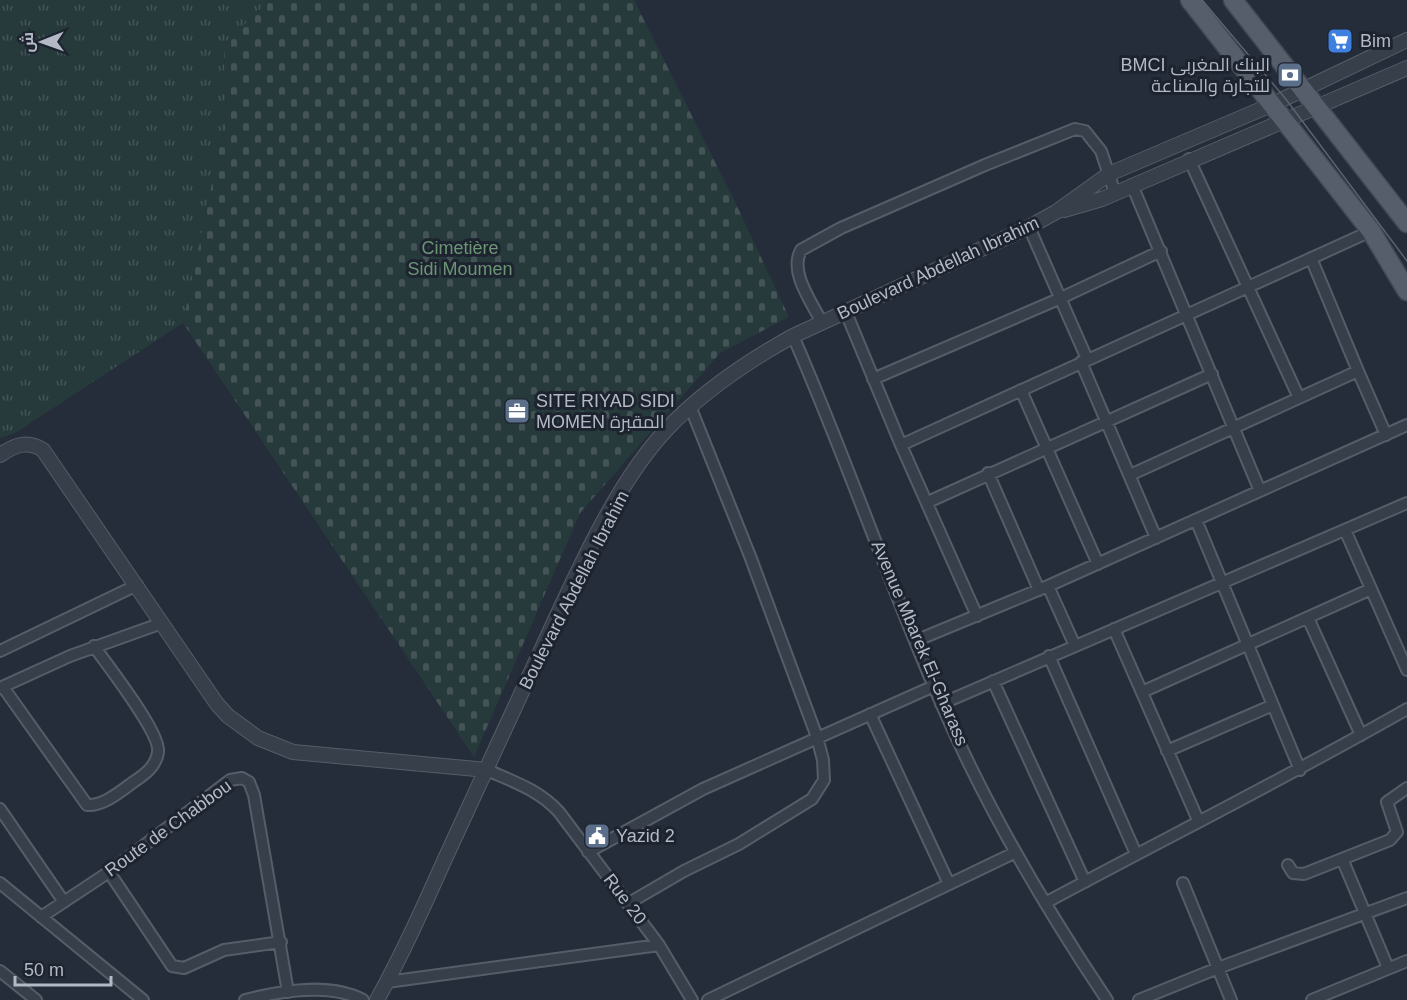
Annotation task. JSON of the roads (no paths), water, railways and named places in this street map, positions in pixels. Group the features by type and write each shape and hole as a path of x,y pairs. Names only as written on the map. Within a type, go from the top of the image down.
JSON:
{"main road":[{"path":"1190,0 1371,231 1407,291"},
{"path":"1233,0 1407,223"}],"street":[{"name":"Boulevard Abdellah Ibrahim","path":"377,1000 600,530 640,463 665,431 690,406 771,348 821,321 1029,227 1056,212 1109,174 1271,105 1302,88 1407,40"},
{"name":"Boulevard Abdellah Ibrahim","path":"1056,212 1115,193 1189,159 1317,108 1407,68"},
{"path":"821,321 797,269 798,256 801,250 841,228 1071,130 1085,131 1092,138 1115,193"},
{"path":"1189,159 1299,398"},
{"path":"1132,185 1260,491"},
{"path":"1029,227 1061,298 1106,419 1156,538"},
{"path":"901,445 1371,231"},
{"path":"873,379 1061,298 1161,251"},
{"path":"1311,258 1386,435"},
{"path":"845,310 901,445 977,616"},
{"name":"Avenue Mbarek El-Gharass","path":"793,336 826,412 941,704 1014,853 1107,1000"},
{"path":"1130,475 1358,371"},
{"path":"928,502 1106,419 1212,374"},
{"path":"1021,390 1098,564"},
{"path":"629,903 684,871 739,844 812,799 824,780 823,760 817,737 750,556 690,406"},
{"path":"915,642 1098,564 1407,424"},
{"path":"0,455 18,445 27,444 43,450 228,716 267,743 313,755 487,770"},
{"path":"988,473 1043,588 1075,646"},
{"path":"941,704 1407,504"},
{"path":"1196,520 1300,770"},
{"path":"1345,530 1407,670"},
{"path":"0,651 137,585"},
{"path":"1142,692 1371,589"},
{"path":"1308,618 1361,735"},
{"path":"94,646 147,722 159,744 158,756 149,771 101,803 87,805 2,687 94,646 162,623"},
{"path":"1114,629 1198,820"},
{"path":"1049,656 1136,854"},
{"path":"993,681 1085,882"},
{"path":"588,852 703,789 934,686"},
{"path":"1167,751 1274,705"},
{"path":"1045,903 1198,820 1300,770 1407,709"},
{"path":"870,714 949,884"},
{"name":"Rue 20","path":"487,770 547,799 629,903 659,945 692,1000"},
{"name":"Route de Chabbou","path":"41,917 109,872 230,780 242,778 252,787 288,992"},
{"path":"1288,865 1293,873 1301,874 1343,861 1395,837 1396,828 1387,802 1407,788"},
{"path":"0,809 64,902"},
{"path":"708,1000 1014,853"},
{"path":"1343,861 1388,968"},
{"path":"109,872 172,966 184,968 224,950 281,942"},
{"path":"0,883 143,1000"},
{"path":"1183,883 1231,1000"},
{"path":"1139,1000 1218,968 1407,898"},
{"path":"387,982 659,945"},
{"path":"1312,1000 1407,961"},
{"path":"0,971 36,1000"},
{"path":"245,1000 288,992 341,994 363,1000"}],"tram line":[{"path":"1202,0 1285,98 1407,261"}],"place":[{"name":"Bim","path":"1340,41"},
{"name":"BMCI البنك المغربي للتجارة والصناعة","path":"1290,75"},
{"name":"SITE RIYAD SIDI MOMEN المقبرة","path":"517,411"},
{"name":"Yazid 2","path":"597,836"}],"park label":[{"name":"Cimetière Sidi Moumen","path":"460,258"}]}
